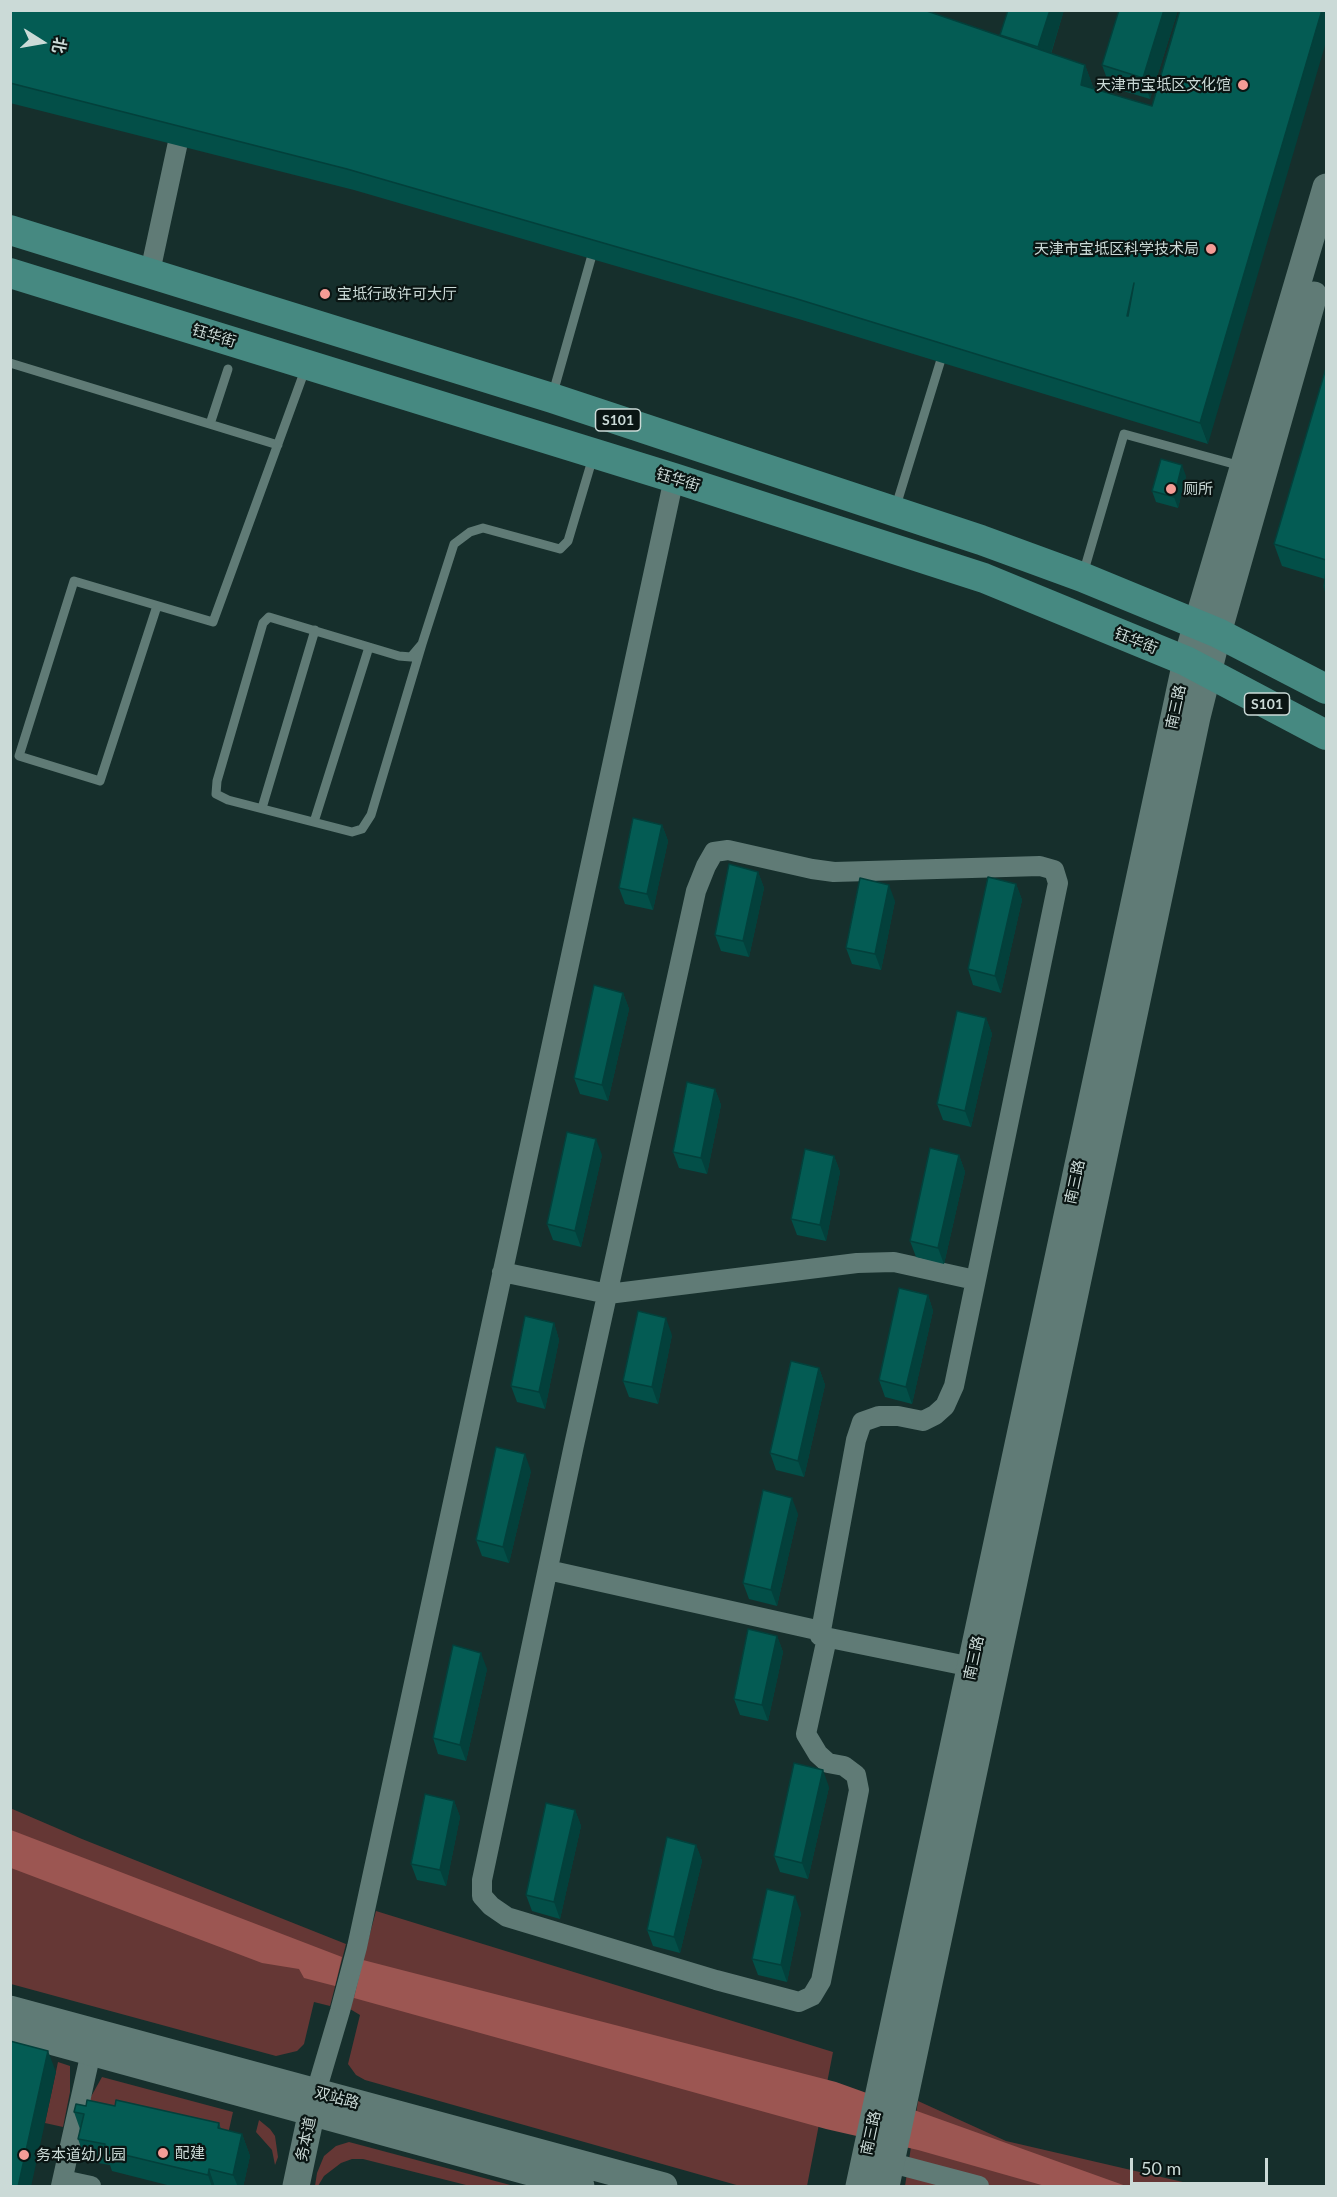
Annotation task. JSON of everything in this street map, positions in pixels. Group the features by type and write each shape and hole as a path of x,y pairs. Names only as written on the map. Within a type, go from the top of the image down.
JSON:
{"main road":[{"name":"S101","path":"10,230 552,398 1083,576 1207,628 1326,689"},
{"name":"钰华街","path":"10,273 593,455 674,478 984,578 1197,666 1326,735"}],"street":[{"path":"150,272 187,101"},
{"name":"南三路","path":"859,2187 972,1667 1243,467 1326,187"},
{"name":"南三路","path":"1207,628 1326,249"},
{"path":"313,2102 357,1947 674,478"},
{"name":"南三路","path":"889,2175 1197,717 1197,666"},
{"path":"728,850 834,872 1040,866 1054,870 1058,883 975,1280 954,1386 945,1406 935,1415 923,1421 898,1416 879,1416 862,1422 856,1440 806,1734 818,1754 828,1763 844,1766 856,1775 859,1790 821,1981 812,1996 799,2002 716,1980 507,1917 491,1906 482,1896 482,1880 696,891 714,852 728,850"},
{"path":"502,1272 608,1294 857,1263 894,1262 975,1280"},
{"path":"548,1570 824,1635 972,1667"},
{"name":"双站路","path":"10,2009 581,2187"},
{"name":"双站路","path":"10,2031 664,2187"},
{"path":"91,2052 62,2183 91,2187"},
{"name":"务本道","path":"296,2187 313,2102"},
{"path":"889,2175 979,2187"}],"lane":[{"path":"552,398 598,234"},
{"path":"894,511 946,342"},
{"path":"10,363 278,445"},
{"path":"157,606 100,781 19,756 74,581 213,622 307,365"},
{"path":"210,424 228,369"},
{"path":"1083,576 1124,434 1243,467"},
{"path":"422,644 411,657 399,656 269,617 263,623 217,781 216,794 228,800 352,832 362,828 371,815 454,544 470,532 483,528 560,549 568,541 593,455"},
{"path":"262,808 315,630"},
{"path":"314,822 369,647"}],"shaded area":[{"path":"10,1808 346,1944 330,2006 314,2002 304,2044 297,2051 276,2056 11,1984"},
{"path":"11,1830 342,1957 335,1986 304,1978 299,1969 262,1963 11,1868"},
{"path":"376,1911 833,2052 807,2186 740,2186 365,2080 356,2075 348,2064 360,2015 350,2009"},
{"path":"363,1960 836,2082 1126,2186 1045,2186 918,2150 826,2129 354,1998"},
{"path":"58,2062 70,2066 70,2092 63,2127 45,2123"},
{"path":"102,2077 233,2112 228,2134 88,2102"},
{"path":"918,2101 1006,2141 1200,2186 905,2186"},
{"path":"259,2120 275,2136 278,2157 275,2165 272,2150 256,2132"},
{"path":"349,2142 514,2186 470,2186 363,2159 352,2159 341,2163 324,2176 318,2186 315,2186 317,2173 324,2156 336,2146"}],"building":[{"path":"10,10 924,10 1085,65 1081,85 1152,106 1180,10 1322,10 1200,423 794,298 347,169 10,83"},
{"path":"1008,10 1050,10 1038,47 1000,35"},
{"path":"1119,10 1164,10 1143,78 1102,65"},
{"path":"1326,368 1326,560 1274,544"},
{"path":"1161,459 1182,465 1174,497 1152,491"},
{"path":"633,818 662,825 647,894 619,888"},
{"path":"729,864 758,872 743,941 715,935"},
{"path":"988,877 1016,884 995,976 968,969"},
{"path":"860,878 889,885 875,954 846,948"},
{"path":"594,985 623,993 602,1085 574,1078"},
{"path":"957,1011 986,1018 965,1111 937,1104"},
{"path":"687,1082 715,1089 701,1158 673,1152"},
{"path":"567,1132 596,1139 575,1231 547,1224"},
{"path":"930,1148 959,1155 938,1248 910,1241"},
{"path":"805,1149 834,1156 820,1225 791,1219"},
{"path":"899,1288 928,1295 906,1387 879,1380"},
{"path":"638,1311 666,1318 652,1387 623,1381"},
{"path":"525,1316 554,1323 539,1392 511,1386"},
{"path":"791,1361 819,1368 798,1461 770,1453"},
{"path":"496,1447 525,1454 503,1547 476,1540"},
{"path":"763,1490 792,1498 771,1590 743,1583"},
{"path":"748,1629 777,1636 762,1705 734,1699"},
{"path":"453,1645 481,1653 460,1745 433,1738"},
{"path":"794,1763 823,1770 802,1863 774,1856"},
{"path":"425,1794 454,1801 440,1870 411,1864"},
{"path":"546,1803 575,1810 554,1902 526,1895"},
{"path":"667,1837 696,1845 674,1937 647,1930"},
{"path":"767,1889 795,1896 781,1965 752,1959"},
{"name":"务本道幼儿园","path":"10,2041 48,2051 18,2187 10,2187"},
{"path":"87,2100 115,2106 116,2100 219,2123 218,2128 242,2134 233,2175 209,2169 208,2175 104,2150 105,2144 78,2139 84,2114 74,2112 76,2104 86,2106"}],"place":[{"name":"天津市宝坻区文化馆","path":"1243,85"},
{"name":"天津市宝坻区科学技术局","path":"1211,249"},
{"name":"宝坻行政许可大厅","path":"325,294"},
{"name":"厕所","path":"1171,489"},
{"name":"配建","path":"163,2153"},
{"name":"务本道幼儿园","path":"24,2155"}]}
